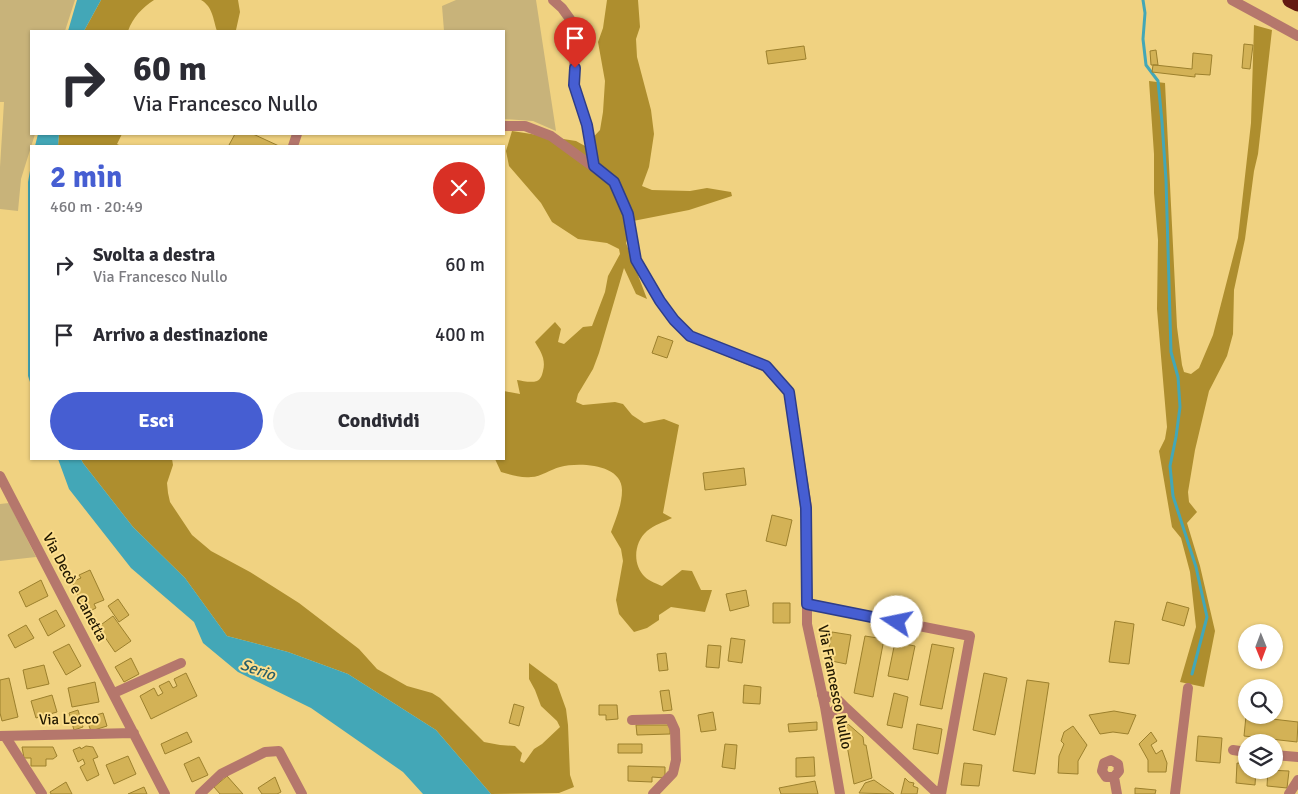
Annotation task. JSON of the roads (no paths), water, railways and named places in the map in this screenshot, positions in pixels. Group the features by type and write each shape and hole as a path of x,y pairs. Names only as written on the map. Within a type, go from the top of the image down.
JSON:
{"highway":[{"path":"1290,0 1298,4"}],"street":[{"path":"553,0 562,8 575,26 574,85 587,125 594,166"},
{"path":"1232,0 1298,36"},
{"name":"Via Francesco Nullo","path":"505,126 525,126 551,136 614,182 628,214 636,260 660,301 674,320 690,336 766,366 789,392 806,508 807,624 840,794"},
{"name":"Via Decò e Canetta","path":"0,476 5,496 116,693 165,794"},
{"path":"807,604 970,636 940,794"},
{"path":"116,693 181,663"},
{"path":"1175,794 1188,688"},
{"path":"822,695 837,699 940,794"},
{"path":"826,717 836,710 846,708"},
{"path":"632,720 670,719 675,730 676,760 674,773 653,794"},
{"name":"Via Lecco","path":"2,736 134,733"},
{"name":"Via Lecco","path":"2,736 42,794"},
{"path":"1233,750 1238,751"},
{"path":"200,794 220,774 265,752 278,751 302,794"},
{"path":"1283,756 1298,757"},
{"path":"1114,777 1117,794"},
{"path":"1289,794 1298,780"}],"water":[{"path":"77,0 101,0 85,30 68,30"},
{"path":"38,135 59,135 58,145 35,145"},
{"path":"30,171 30,382 28,376 28,182"},
{"name":"Serio","path":"58,460 82,460 133,527 185,578 227,636 288,652 348,674 436,730 491,794 423,794 403,772 311,708 238,672 203,643 194,622 131,568 69,489"}],"waterway":[{"path":"1143,0 1145,13 1143,39 1146,65 1158,81 1162,122 1166,180 1171,352 1178,377 1180,407 1170,466 1173,496 1196,567 1207,617 1192,674"}]}
